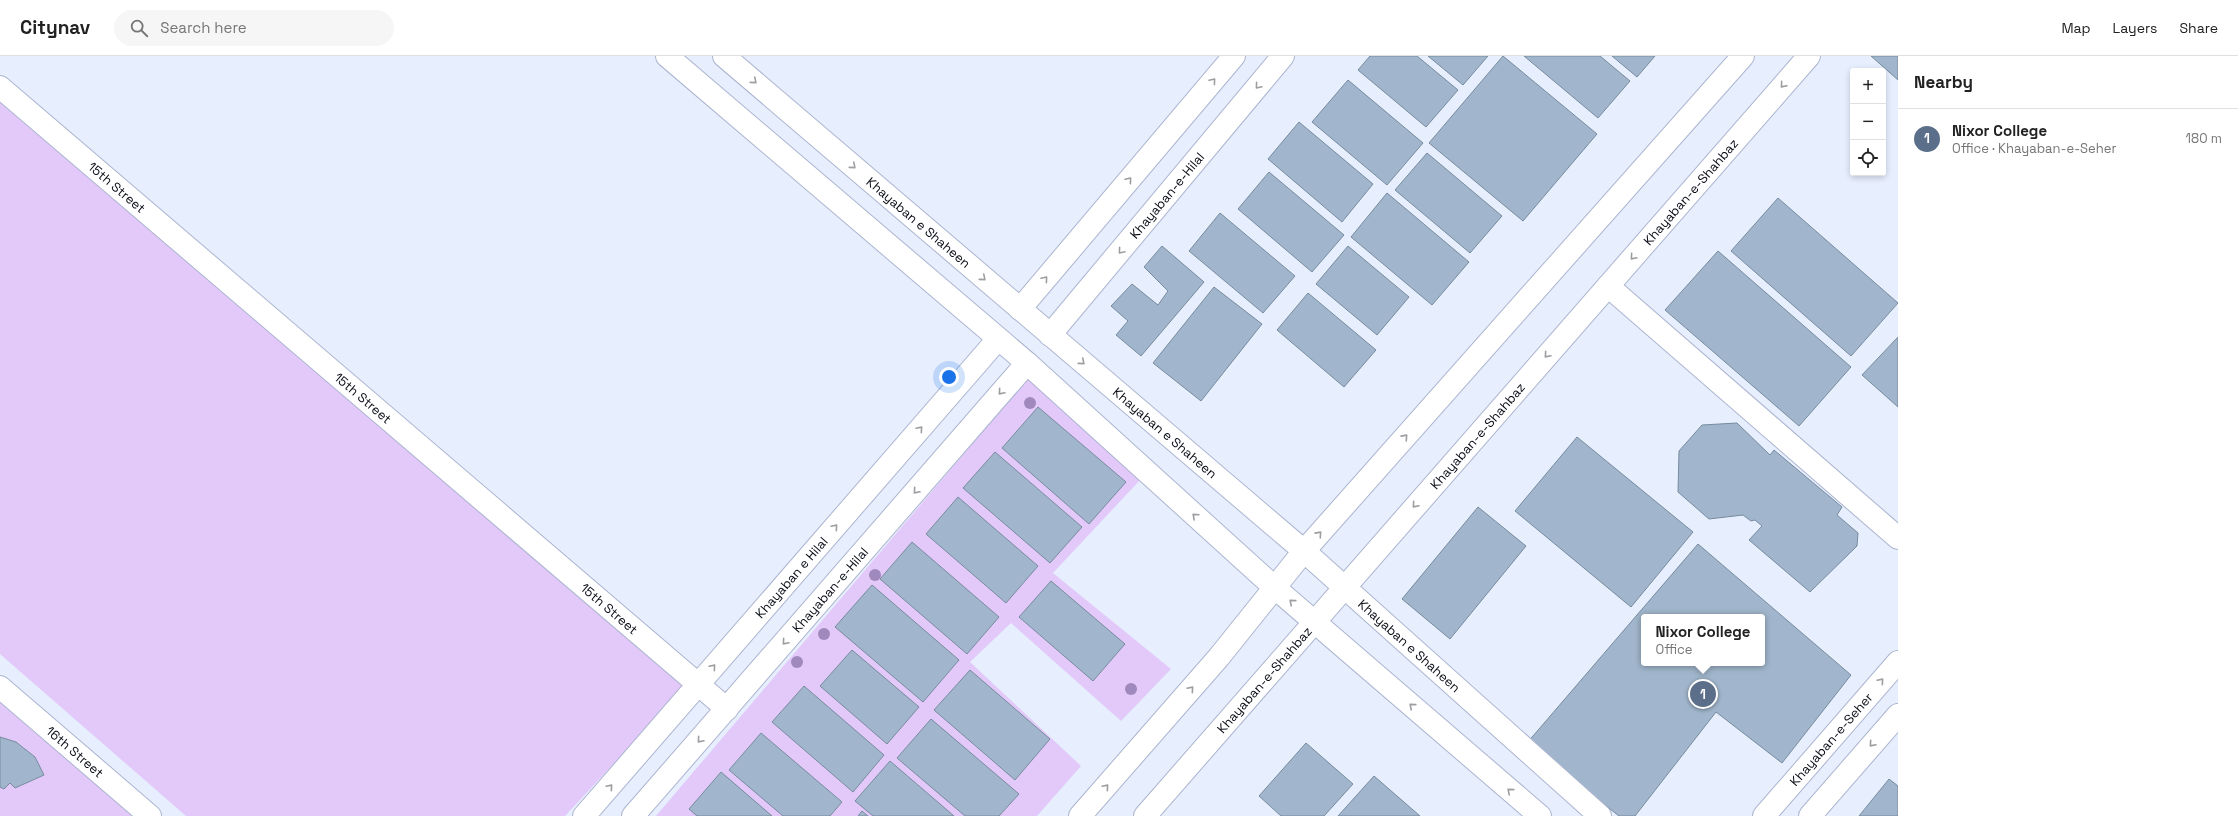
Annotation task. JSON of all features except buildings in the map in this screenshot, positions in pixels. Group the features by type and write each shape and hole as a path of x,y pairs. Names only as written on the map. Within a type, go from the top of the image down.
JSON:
{"main road":[{"path":"667,56 1027,363 1274,588 1540,816"},
{"name":"Khayaban e Shaheen","path":"724,56 1304,551 1343,588 1600,816"},
{"path":"1020,309 1234,56"},
{"name":"Khayaban-e-Hilal","path":"1050,335 1283,56"},
{"path":"1080,816 1219,657 1304,551 1743,56"},
{"name":"Khayaban-e-Shahbaz","path":"1145,816 1809,56"},
{"name":"15th Street","path":"0,87 727,709"},
{"path":"1608,286 1898,538"},
{"name":"Khayaban e Hilal","path":"584,816 998,339"},
{"name":"Khayaban-e-Hilal","path":"633,816 1027,363"},
{"name":"Khayaban-e-Seher","path":"1764,816 1898,662"},
{"name":"16th Street","path":"0,687 150,816"},
{"path":"1810,816 1898,715"}],"shaded area":[{"path":"0,100 687,685 565,816 186,816 0,654"},
{"path":"1030,376 1141,479 1053,573 1171,669 1121,721 1011,623 970,662 1081,766 1037,816 656,816"},
{"path":"0,700 135,816 0,816"}],"place":[{"name":"Nixor College","path":"1703,694"}]}
